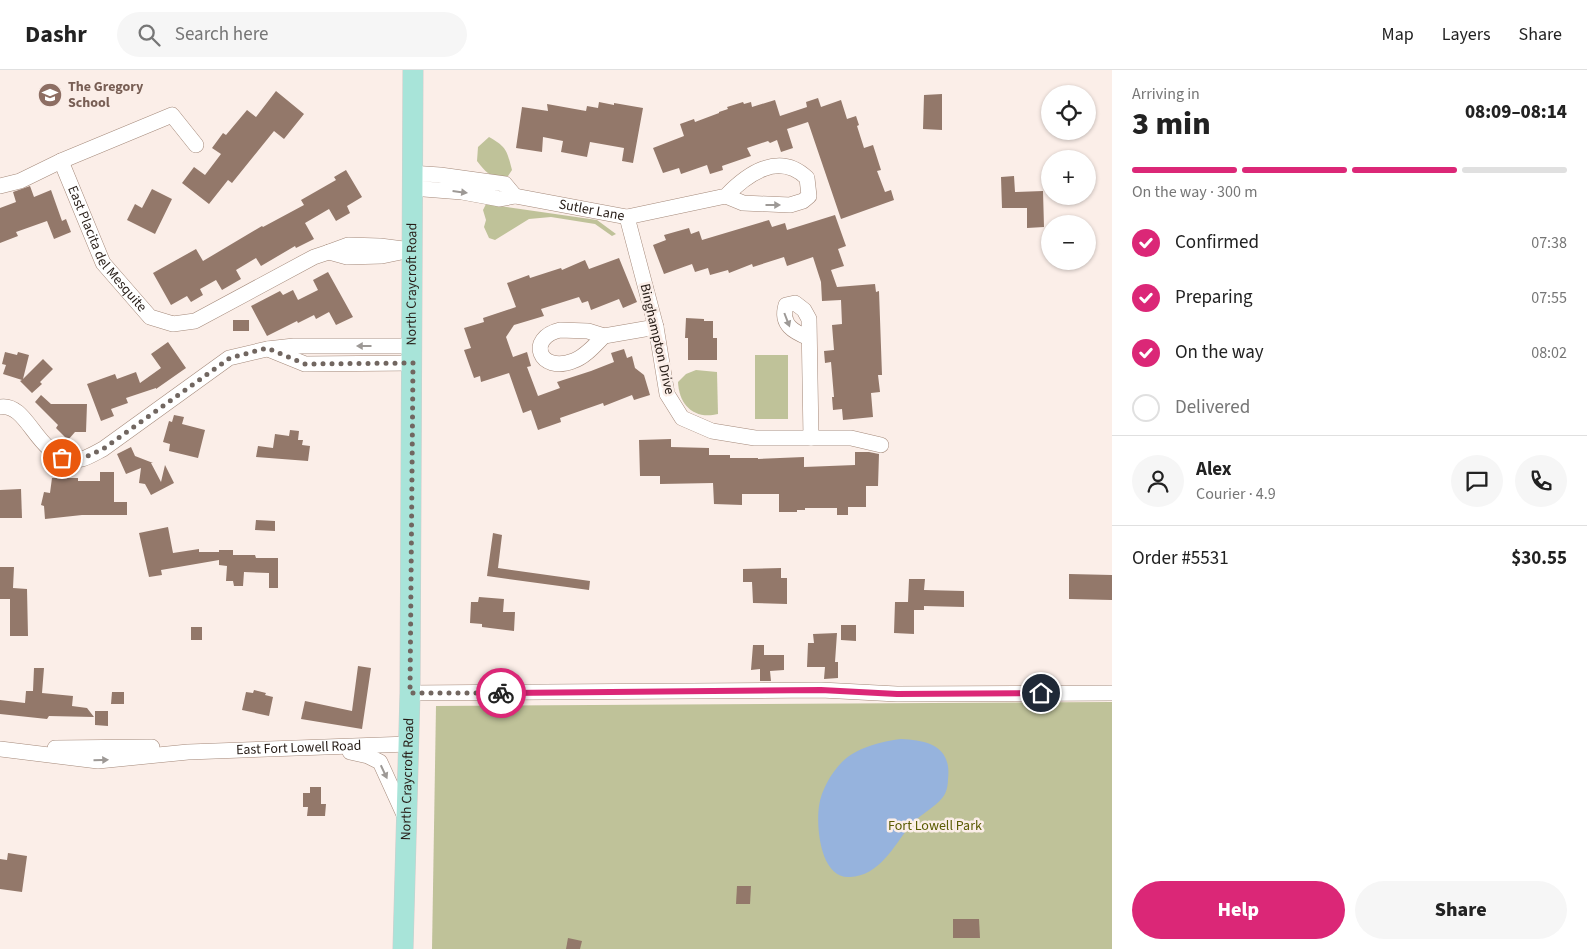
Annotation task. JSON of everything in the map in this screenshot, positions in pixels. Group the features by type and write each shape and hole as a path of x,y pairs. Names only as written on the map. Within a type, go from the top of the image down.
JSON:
{"main road":[{"name":"North Craycroft Road","path":"403,949 410,693 413,355 411,250 412,70"}],"street":[{"path":"0,186 20,181 61,161 172,115 196,145"},
{"name":"East Placita del Mesquite","path":"61,161 103,263 150,317 173,324 195,321 314,257 348,246 380,246 411,250"},
{"name":"Sutler Lane","path":"411,180 500,199 515,196 627,217 726,196 749,175 770,167 794,168 807,178 810,188 809,196 803,201 790,205 743,203 726,196"},
{"name":"Binghampton Drive","path":"627,217 656,327 667,394 682,418 712,431 755,438 851,438 881,445"},
{"path":"604,336 656,327"},
{"path":"809,338 811,438"},
{"path":"0,407 7,406 20,412 42,443 62,458 81,459 103,449 230,358 267,348 305,364 413,355"},
{"path":"410,693 821,690 897,694 1112,693"},
{"name":"East Fort Lowell Road","path":"0,749 148,747 188,752 409,744"},
{"path":"326,747 368,756 380,762 407,820"}],"green space":[{"path":"489,137 503,147 507,154 512,170 508,176 494,176 484,170 477,161 478,147"},
{"path":"486,204 597,220 616,234 612,236 595,224 551,217 529,219 495,240 489,238 484,227 486,220 483,210"},
{"path":"755,355 788,355 788,419 755,419"},
{"path":"696,370 717,372 718,414 702,415 695,413 689,409 681,398 678,382 686,374"},
{"name":"Fort Lowell Park","path":"1112,702 1112,949 432,949 436,706"}],"water":[{"path":"901,739 928,743 942,752 948,768 948,783 945,793 935,805 913,823 885,859 877,866 860,875 850,877 840,875 832,870 822,850 818,815 824,788 834,771 854,753 886,741"}],"building":[{"path":"276,91 304,114 284,139 274,131 232,183 228,180 209,204 182,183 194,167 205,175 221,154 212,148 223,133 226,135 247,110 256,117"},
{"path":"942,94 942,130 923,129 924,95"},
{"path":"818,98 821,107 841,100 847,119 856,116 864,148 873,145 881,170 877,171 885,192 891,190 894,200 841,219 808,122 787,129 793,148 781,152 777,140 770,143 768,141 747,148 751,156 722,166 723,170 710,174 707,165 681,174 679,168 663,173 653,148 684,136 680,124 694,119 695,122 728,109 727,107 743,102 744,104 751,102 752,107 775,100 780,116 807,107 806,102"},
{"path":"599,102 643,108 633,163 622,161 624,148 590,142 587,157 561,152 563,141 543,137 542,152 516,148 522,107 548,111 547,104 586,111 587,106 598,108"},
{"path":"346,170 362,197 347,206 350,213 336,221 329,209 305,223 314,239 296,248 295,246 261,266 256,258 236,270 241,279 222,290 216,280 200,289 203,295 191,302 187,296 171,305 153,273 196,249 203,261 262,226 304,205 301,200 336,180 334,177"},
{"path":"1014,176 1015,192 1041,191 1041,205 1043,205 1044,215 1041,215 1041,227 1027,228 1027,208 1002,208 1001,177"},
{"path":"30,186 34,197 51,190 62,221 66,219 71,232 54,239 47,221 16,232 18,236 0,243 0,208 16,202 13,192"},
{"path":"152,189 172,199 155,234 127,220 135,204 142,208"},
{"path":"835,215 846,246 838,249 844,266 831,270 837,287 875,284 876,292 879,291 882,375 878,375 880,392 871,393 873,417 843,420 842,409 833,410 832,397 834,397 831,362 825,363 824,351 834,350 832,325 842,324 841,300 822,301 821,282 813,257 787,266 784,257 753,267 752,264 729,273 728,270 710,275 708,268 695,272 692,264 664,274 653,245 666,240 664,235 689,228 691,234 699,231 702,240 769,220 772,227 785,223 787,230"},
{"path":"619,258 637,302 623,308 619,299 591,310 588,301 582,303 579,297 541,309 544,316 514,325 506,337 513,357 527,352 531,366 527,367 538,396 560,388 557,382 614,362 611,353 624,349 627,358 632,356 635,368 644,375 650,395 634,400 632,395 604,406 603,403 560,418 561,422 538,430 531,410 523,413 509,373 481,382 480,376 474,378 464,350 471,348 464,328 484,322 483,318 516,307 507,283 529,275 530,278 561,268 562,270 585,260 589,269"},
{"path":"328,272 353,317 336,325 329,312 316,319 314,315 267,336 251,306 280,291 283,295 293,290 298,300 318,290 313,280"},
{"path":"686,318 713,321 713,338 717,338 717,360 688,360 688,338 685,338"},
{"path":"233,320 249,320 249,331 233,331"},
{"path":"168,342 186,368 156,389 126,398 128,403 111,409 114,416 101,421 87,384 115,374 117,379 136,372 140,383 161,368 151,354"},
{"path":"5,352 17,355 18,352 29,355 23,379 43,359 53,369 40,382 42,384 32,393 20,381 22,380 3,374 6,365 2,364"},
{"path":"41,395 51,404 87,404 86,432 75,432 68,440 56,428 58,425 35,402"},
{"path":"174,415 184,417 182,424 205,430 198,458 169,451 170,444 163,442 169,421 172,422"},
{"path":"290,430 299,431 298,440 303,440 302,445 310,446 308,461 256,457 258,446 273,448 275,434 289,436"},
{"path":"671,439 671,447 709,448 709,455 730,455 730,458 804,457 804,467 855,465 855,452 879,454 878,486 866,486 866,507 848,507 848,515 837,515 837,508 805,508 805,510 797,510 797,512 779,512 779,494 742,494 742,505 714,504 713,483 660,484 660,476 640,476 639,440"},
{"path":"131,447 135,456 153,463 151,463 161,482 165,465 174,483 151,495 145,484 139,483 141,468 126,474 117,454"},
{"path":"100,472 114,472 114,502 127,502 127,515 82,515 45,519 44,506 41,505 44,492 50,493 52,478 78,478 78,481 100,481"},
{"path":"21,489 22,518 0,518 0,490"},
{"path":"256,520 275,521 275,531 255,530"},
{"path":"168,527 173,553 199,549 199,552 233,550 233,555 278,558 278,588 269,588 269,573 244,572 243,586 234,586 233,581 226,581 227,566 219,565 219,560 161,570 162,575 149,577 139,533"},
{"path":"493,533 502,535 498,568 590,581 589,590 487,576"},
{"path":"0,567 14,567 13,588 27,589 28,636 10,636 10,599 0,599"},
{"path":"781,568 781,578 787,578 787,604 753,603 752,582 743,582 743,569"},
{"path":"1069,574 1112,575 1112,600 1069,599"},
{"path":"909,579 925,579 924,590 964,591 964,607 924,606 924,610 914,610 914,634 894,633 895,602 908,602"},
{"path":"479,597 504,599 503,612 515,612 514,631 482,627 482,624 470,623 471,602 478,602"},
{"path":"841,625 856,625 856,641 841,640"},
{"path":"191,627 202,627 202,640 191,640"},
{"path":"837,633 835,662 838,662 838,678 824,679 825,667 807,667 808,643 814,643 813,634"},
{"path":"753,645 764,645 764,655 784,655 784,670 770,671 771,681 760,681 760,669 751,670"},
{"path":"358,666 371,668 362,729 301,719 305,701 352,711"},
{"path":"34,668 44,668 42,693 73,696 72,706 87,708 94,717 49,716 47,719 0,714 0,700 25,703 26,691 33,691"},
{"path":"254,690 273,697 269,716 242,710 246,692 253,693"},
{"path":"112,692 124,692 124,704 111,704"},
{"path":"95,711 108,711 108,726 95,725"},
{"path":"310,787 321,787 321,804 326,804 325,816 307,816 308,807 303,807 303,793 310,793"},
{"path":"8,853 27,856 22,892 0,889 0,859 7,860"},
{"path":"737,886 751,886 750,904 736,904"},
{"path":"953,919 979,919 980,938 953,938"},
{"path":"568,938 582,941 580,949 566,949"}],"way so far":[{"path":"62,458 81,459 103,449 230,358 267,348 305,364 413,363 410,693 501,693"}],"place":[{"name":"The Gregory School","path":"50,95"}],"route":[{"path":"501,693 821,690 897,694 1041,693"}]}
